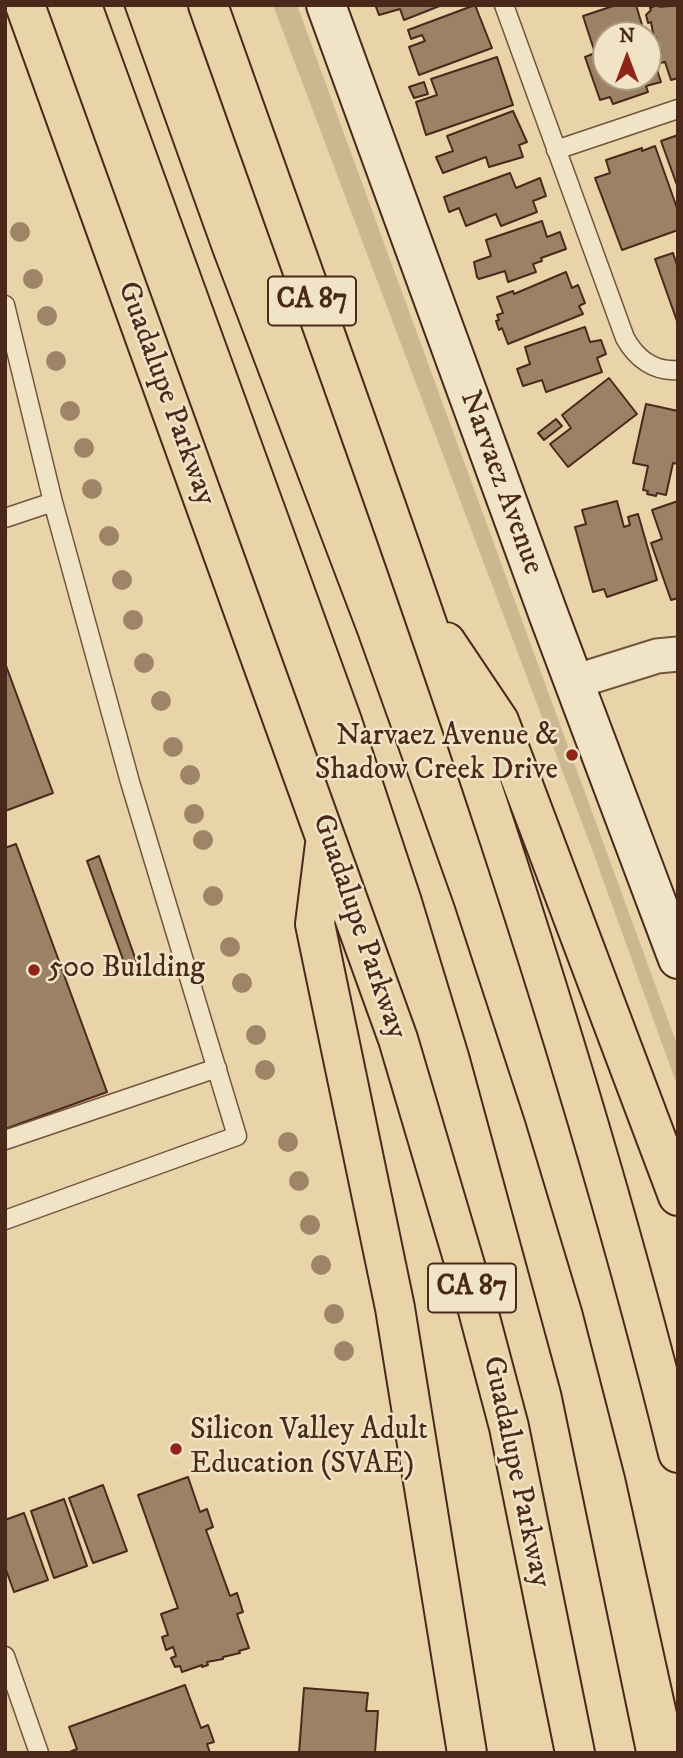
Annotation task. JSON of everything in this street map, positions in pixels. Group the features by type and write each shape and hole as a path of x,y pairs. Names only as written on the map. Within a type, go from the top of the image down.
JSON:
{"highway":[{"name":"Guadalupe Parkway","path":"25,5 398,1039 475,1298 509,1427 575,1753"},
{"name":"CA 87","path":"208,5 416,596 556,1017 626,1257 678,1453"},
{"path":"416,596 499,721 678,1196"},
{"path":"326,835 315,924 395,1308 467,1753"}],"main road":[{"name":"Narvaez Avenue","path":"326,5 678,959"}],"street":[{"path":"574,682 657,656 678,654"}],"lane":[{"path":"504,5 631,348 659,369 678,370"},
{"path":"556,149 678,109"},
{"path":"5,305 53,502 130,782 236,1136 5,1220"},
{"path":"5,518 53,502"},
{"path":"5,1140 217,1068"},
{"path":"5,1656 39,1753"}],"shaded area":[{"path":"273,5 297,5 678,1047 678,1088 593,852"}],"building":[{"path":"442,5 404,20 400,9 379,15 376,7"},
{"path":"475,5 492,48 419,75 409,47 425,41 422,35 411,39 408,30"},
{"path":"616,5 636,5 641,21 592,21 592,44 583,16"},
{"path":"657,5 678,5 678,78 671,80 665,62 662,63 662,21 648,21 646,15 650,8"},
{"path":"592,54 592,77 585,57"},
{"path":"497,57 513,105 426,135 416,102 437,95 431,79"},
{"path":"424,82 428,94 414,98 409,87"},
{"path":"597,91 648,92 613,104 610,97 600,100"},
{"path":"513,111 527,142 519,145 523,157 489,167 486,157 443,173 436,157 453,151 447,136"},
{"path":"678,135 678,188 661,141"},
{"path":"655,146 678,211 678,230 622,250 595,178 610,173 606,160"},
{"path":"510,173 516,188 540,178 546,196 533,201 537,212 501,226 496,214 466,226 459,208 449,212 444,197"},
{"path":"542,221 547,237 560,232 566,249 541,258 542,261 533,264 536,272 508,282 505,271 479,279 477,277 474,262 491,256 486,240"},
{"path":"673,253 678,268 678,324 655,259"},
{"path":"566,272 572,288 578,285 585,303 579,306 583,314 508,344 496,321 499,320 497,315 503,313 497,297 513,291 514,294"},
{"path":"585,327 590,342 601,340 606,354 597,358 602,372 546,392 542,380 523,386 517,369 530,364 525,347"},
{"path":"609,378 637,414 568,467 550,444 571,428 562,415"},
{"path":"646,404 678,411 678,464 673,463 666,495 647,494 648,491 643,490 648,466 633,463"},
{"path":"556,419 562,426 544,440 538,433"},
{"path":"617,501 624,527 630,525 628,517 638,514 657,580 607,597 604,589 593,592 575,527 586,524 582,510"},
{"path":"678,501 678,598 671,600 651,543 662,539 652,510"},
{"path":"5,663 53,793 5,811"},
{"name":"500 Building","path":"16,844 107,1092 5,1129 5,848"},
{"path":"99,856 139,969 128,973 87,861"},
{"path":"188,1477 200,1512 207,1509 213,1527 206,1530 230,1596 237,1593 243,1612 237,1614 249,1648 223,1659 207,1662 208,1665 182,1672 180,1666 175,1667 171,1658 176,1656 173,1647 166,1650 162,1637 168,1635 161,1614 178,1608 138,1495"},
{"path":"103,1485 127,1551 93,1563 69,1498"},
{"path":"64,1499 87,1566 54,1578 31,1511"},
{"path":"24,1513 48,1580 14,1592 5,1567 5,1520"},
{"path":"185,1685 201,1728 208,1725 214,1742 207,1744 210,1753 67,1753 77,1749 69,1727"},
{"path":"304,1688 368,1693 366,1711 378,1711 375,1753 299,1753"}],"tram line":[{"path":"103,5 361,715 421,896 469,1054 561,1392 636,1753"},
{"path":"124,5 213,253 358,635 454,904 525,1121 582,1310 625,1477 678,1717"}],"place":[{"name":"Narvaez Avenue & Shadow Creek Drive","path":"572,755"},
{"name":"500 Building","path":"34,970"},
{"name":"Silicon Valley Adult Education (SVAE)","path":"176,1449"}]}
